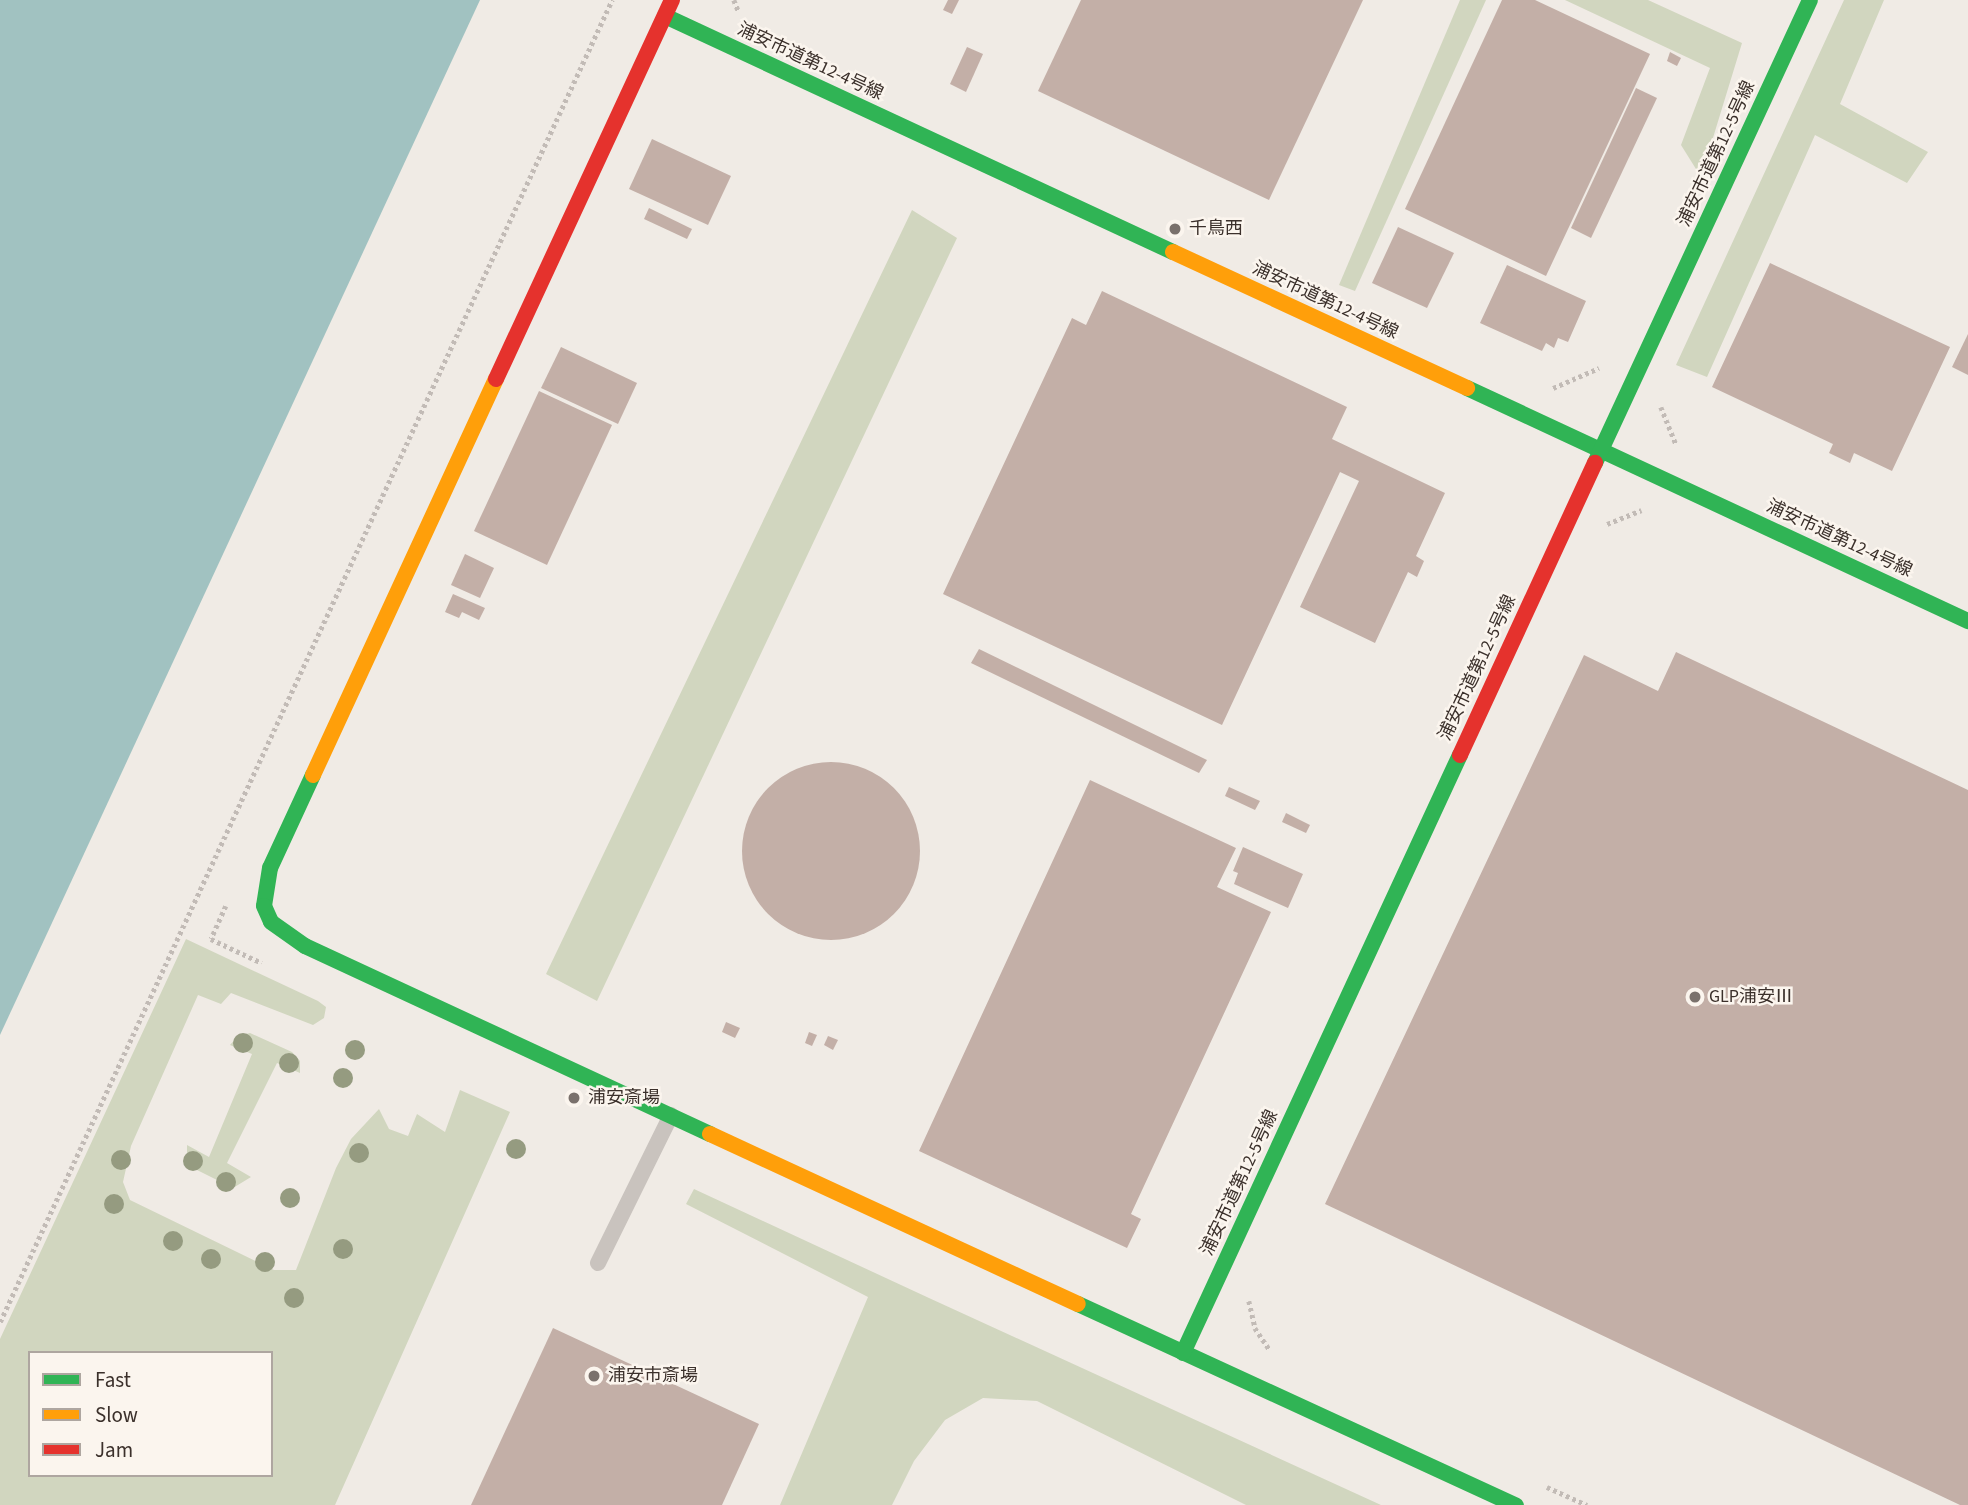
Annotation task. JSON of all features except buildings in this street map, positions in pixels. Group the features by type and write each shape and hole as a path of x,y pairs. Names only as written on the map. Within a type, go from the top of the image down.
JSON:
{"street":[{"path":"672,0 270,868 264,897 271,922 286,936 1183,1353 1517,1505"},
{"name":"浦安市道第12-5号線","path":"1183,1353 1810,0"},
{"name":"浦安市道第12-4号線","path":"665,16 1968,621"}],"lane":[{"path":"598,1262 671,1115"}],"path":[{"path":"0,1322 612,0"},
{"path":"1555,388 1603,365"},
{"path":"1660,394 1668,430 1678,448"},
{"path":"1598,531 1620,517 1649,507"},
{"path":"229,901 211,939 273,969"},
{"path":"1246,1289 1255,1328 1278,1357"},
{"path":"1537,1482 1587,1505"}],"green space":[{"path":"1460,0 1486,0 1355,291 1339,285"},
{"path":"1565,0 1648,0 1742,43 1701,177 1681,145 1710,68"},
{"path":"1844,0 1884,0 1840,104 1928,152 1907,183 1815,135 1707,377 1676,365"},
{"path":"912,210 957,238 597,1001 546,974"},
{"path":"186,939 318,1001 326,1007 324,1018 313,1025 231,993 221,1004 198,995 131,1146 123,1182 130,1200 274,1270 296,1270 336,1168 351,1139 379,1109 389,1129 408,1136 417,1114 445,1132 460,1090 510,1112 335,1505 0,1505 0,1339"},
{"path":"250,1033 292,1052 300,1061 300,1073 277,1063 227,1163 251,1177 233,1188 187,1165 187,1145 209,1157 252,1054 230,1045 238,1036"},
{"path":"694,1189 1381,1505 1246,1505 1037,1401 983,1398 945,1420 914,1461 892,1505 780,1505 868,1297 686,1204"}],"water":[{"path":"0,0 480,0 0,1035"}],"traffic: fast":[{"path":"1595,463 1810,0"},
{"path":"665,16 1173,252"},
{"path":"1467,388 1968,621"},
{"path":"1183,1353 1460,755"},
{"path":"313,775 270,868 264,906 271,922 305,946 710,1134"},
{"path":"1078,1304 1516,1505"}],"traffic: slow":[{"path":"1173,252 1467,388"},
{"path":"313,775 496,379"},
{"path":"710,1134 1078,1304"}],"traffic: jam":[{"path":"496,379 672,0"},
{"path":"1460,755 1595,463"}],"place":[{"name":"千鳥西","path":"1175,229"},
{"name":"GLP浦安Ⅲ","path":"1695,997"},
{"name":"浦安斎場","path":"574,1098"},
{"name":"浦安市斎場","path":"594,1376"}]}
